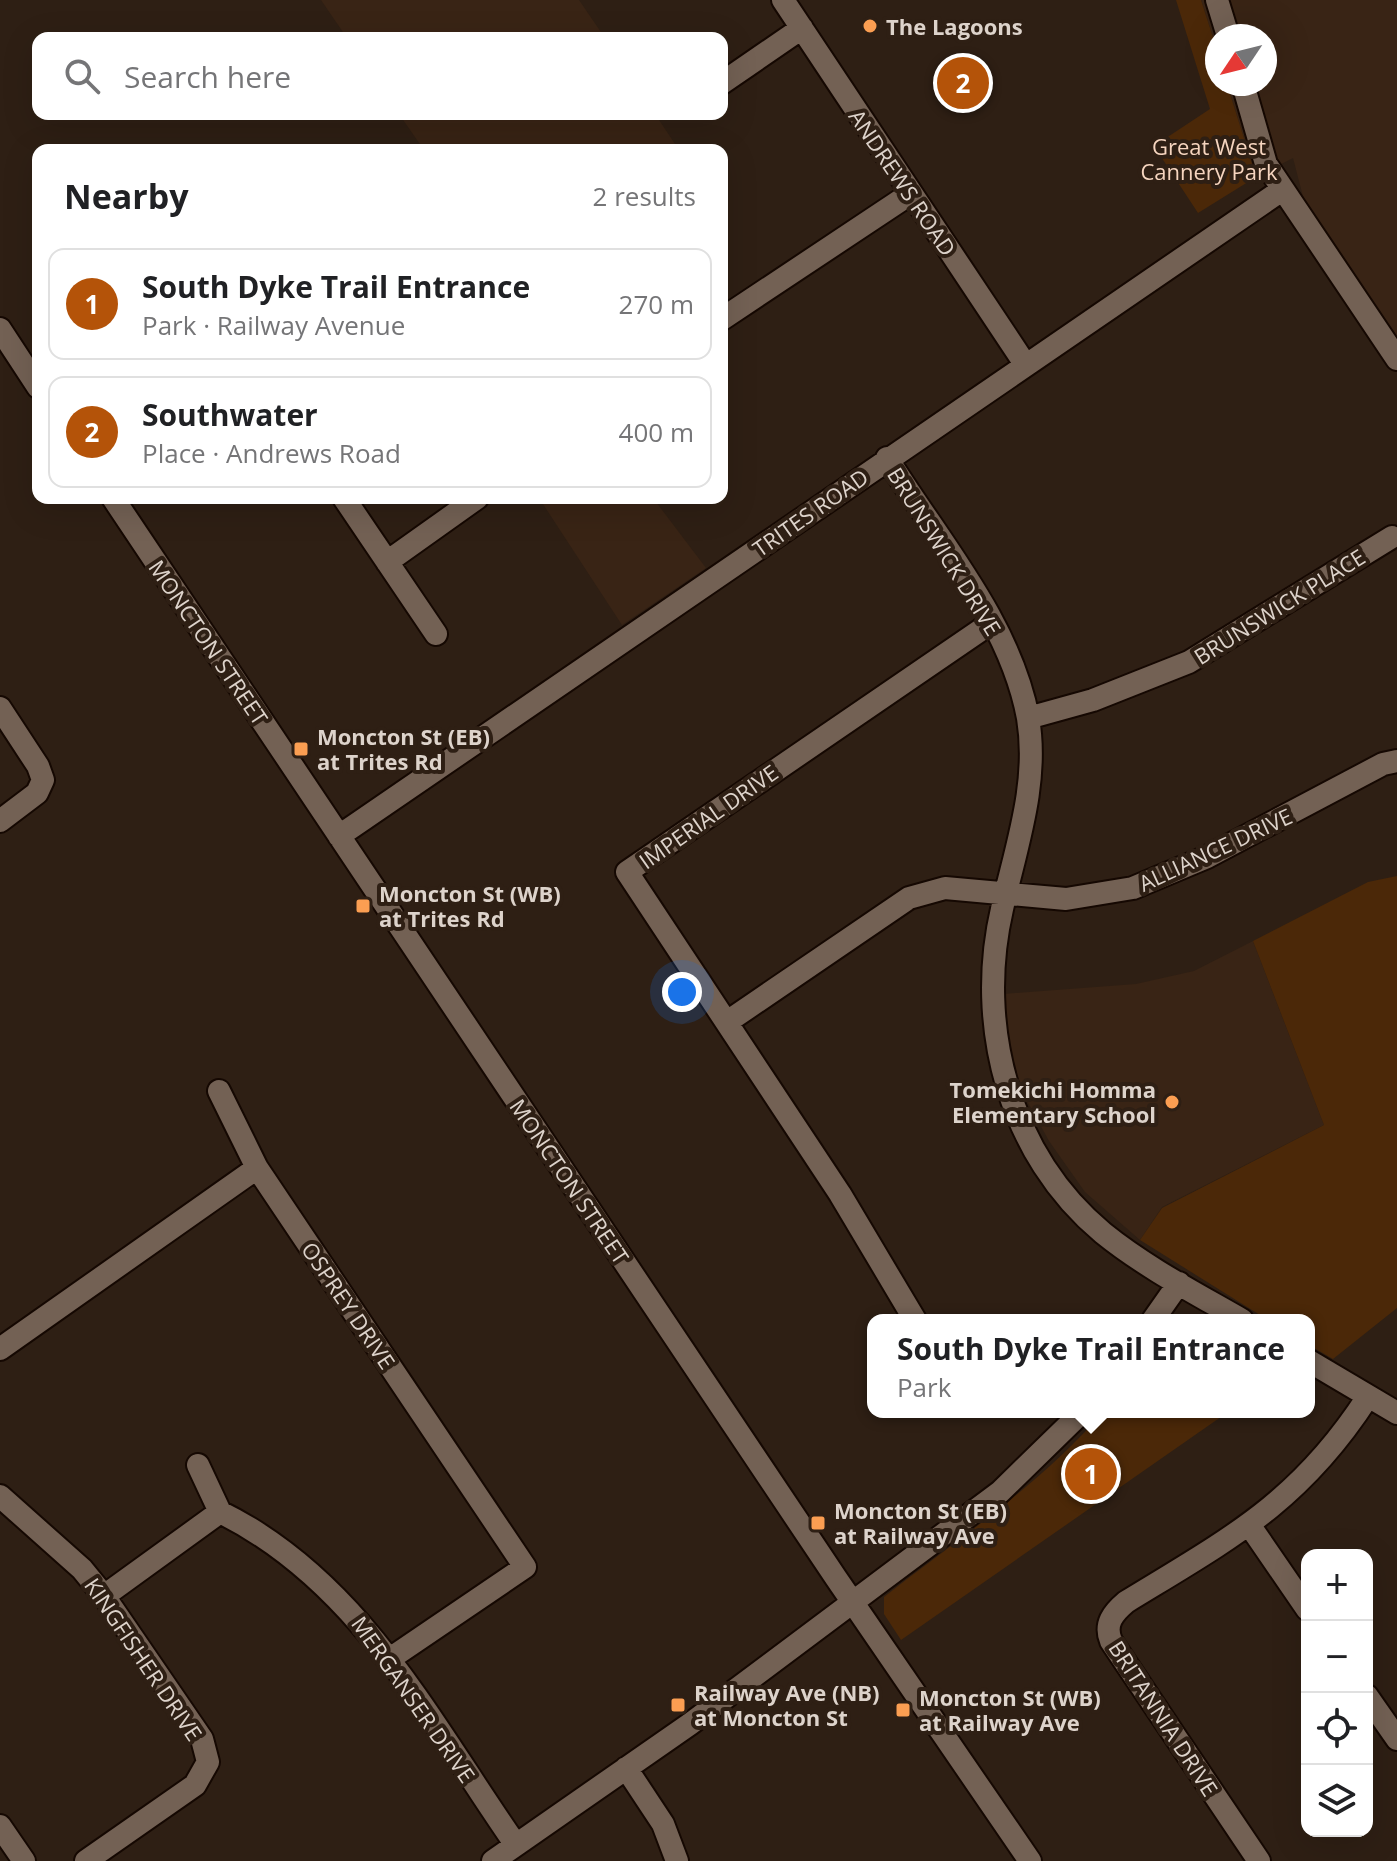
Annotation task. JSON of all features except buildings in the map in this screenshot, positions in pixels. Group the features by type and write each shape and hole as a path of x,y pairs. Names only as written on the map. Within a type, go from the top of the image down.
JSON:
{"street":[{"name":"ANDREWS ROAD","path":"783,0 1025,364"},
{"path":"1217,0 1224,24"},
{"path":"728,79 802,28"},
{"path":"1246,96 1266,164 1397,359"},
{"name":"TRITES ROAD","path":"339,836 1282,190"},
{"path":"728,315 910,194"},
{"path":"0,329 32,378"},
{"name":"BRUNSWICK DRIVE","path":"887,458 991,623 1011,667 1028,718 1026,812 994,958 993,1013 998,1058 1016,1114 1043,1163 1091,1221 1123,1248 1232,1314"},
{"name":"MONCTON STREET","path":"120,504 339,836 1030,1861"},
{"path":"348,504 436,634"},
{"path":"387,562 469,504"},
{"name":"BRUNSWICK PLACE","path":"1028,718 1093,700 1189,662 1240,635 1392,537"},
{"name":"IMPERIAL DRIVE","path":"911,1314 840,1194 627,872 991,623"},
{"path":"0,708 38,766 43,780 37,793 0,821"},
{"name":"ALLIANCE DRIVE","path":"727,1022 909,898 945,888 1066,899 1133,888 1207,857 1383,764 1397,761"},
{"path":"0,1349 257,1168 219,1091"},
{"name":"OSPREY DRIVE","path":"257,1168 525,1567 391,1658"},
{"path":"1157,1314 1179,1283"},
{"path":"1315,1365 1397,1413"},
{"name":"BRITANNIA DRIVE","path":"1259,1861 1108,1633 1112,1616 1126,1602 1250,1526 1309,1475 1367,1398"},
{"path":"493,1861 626,1768 1000,1492 1076,1418"},
{"path":"104,1596 220,1512 198,1465"},
{"name":"KINGFISHER DRIVE","path":"0,1496 82,1569 104,1596 202,1739 208,1762 195,1785 86,1861"},
{"name":"MERGANSER DRIVE","path":"220,1512 249,1527 291,1557 348,1607 391,1658 516,1845"},
{"path":"1250,1526 1301,1600"},
{"path":"1373,1705 1397,1739"},
{"path":"626,1768 663,1824 677,1861"},
{"path":"0,1826 24,1861"}],"shaded area":[{"path":"321,0 579,0 601,32 343,32"},
{"path":"1201,0 1397,0 1397,343 1306,208 1293,158 1256,177 1231,96 1277,96 1277,24 1209,24"},
{"path":"403,120 659,120 675,144 420,144"},
{"path":"543,504 658,504 706,568 622,625"},
{"name":"Tomekichi Homma Elementary School","path":"1253,941 1324,1125 1162,1207 1140,1240 1085,1192 1049,1141 1015,1079 1007,1042 1003,994 1136,984 1194,971"}],"green space":[{"name":"Great West Cannery Park","path":"1176,0 1201,0 1209,24 1205,24 1205,93"},
{"name":"Great West Cannery Park","path":"1206,96 1231,96 1256,177 1198,213 1154,146 1210,109"},
{"path":"1397,876 1397,1308 1333,1359 1315,1348 1315,1314 1258,1314 1140,1240 1162,1208 1324,1125 1253,941 1368,882"},
{"path":"1097,1418 1219,1418 901,1640 884,1614 884,1597 1026,1487"}],"place":[{"name":"The Lagoons","path":"870,26"},
{"name":"Southwater","path":"963,83"},
{"name":"Moncton St (EB) at Trites Rd","path":"301,749"},
{"name":"Moncton St (WB) at Trites Rd","path":"363,906"},
{"name":"Tomekichi Homma Elementary School","path":"1172,1102"},
{"name":"South Dyke Trail Entrance","path":"1091,1474"},
{"name":"Moncton St (EB) at Railway Ave","path":"818,1523"},
{"name":"Railway Ave (NB) at Moncton St","path":"678,1705"},
{"name":"Moncton St (WB) at Railway Ave","path":"903,1710"}]}
